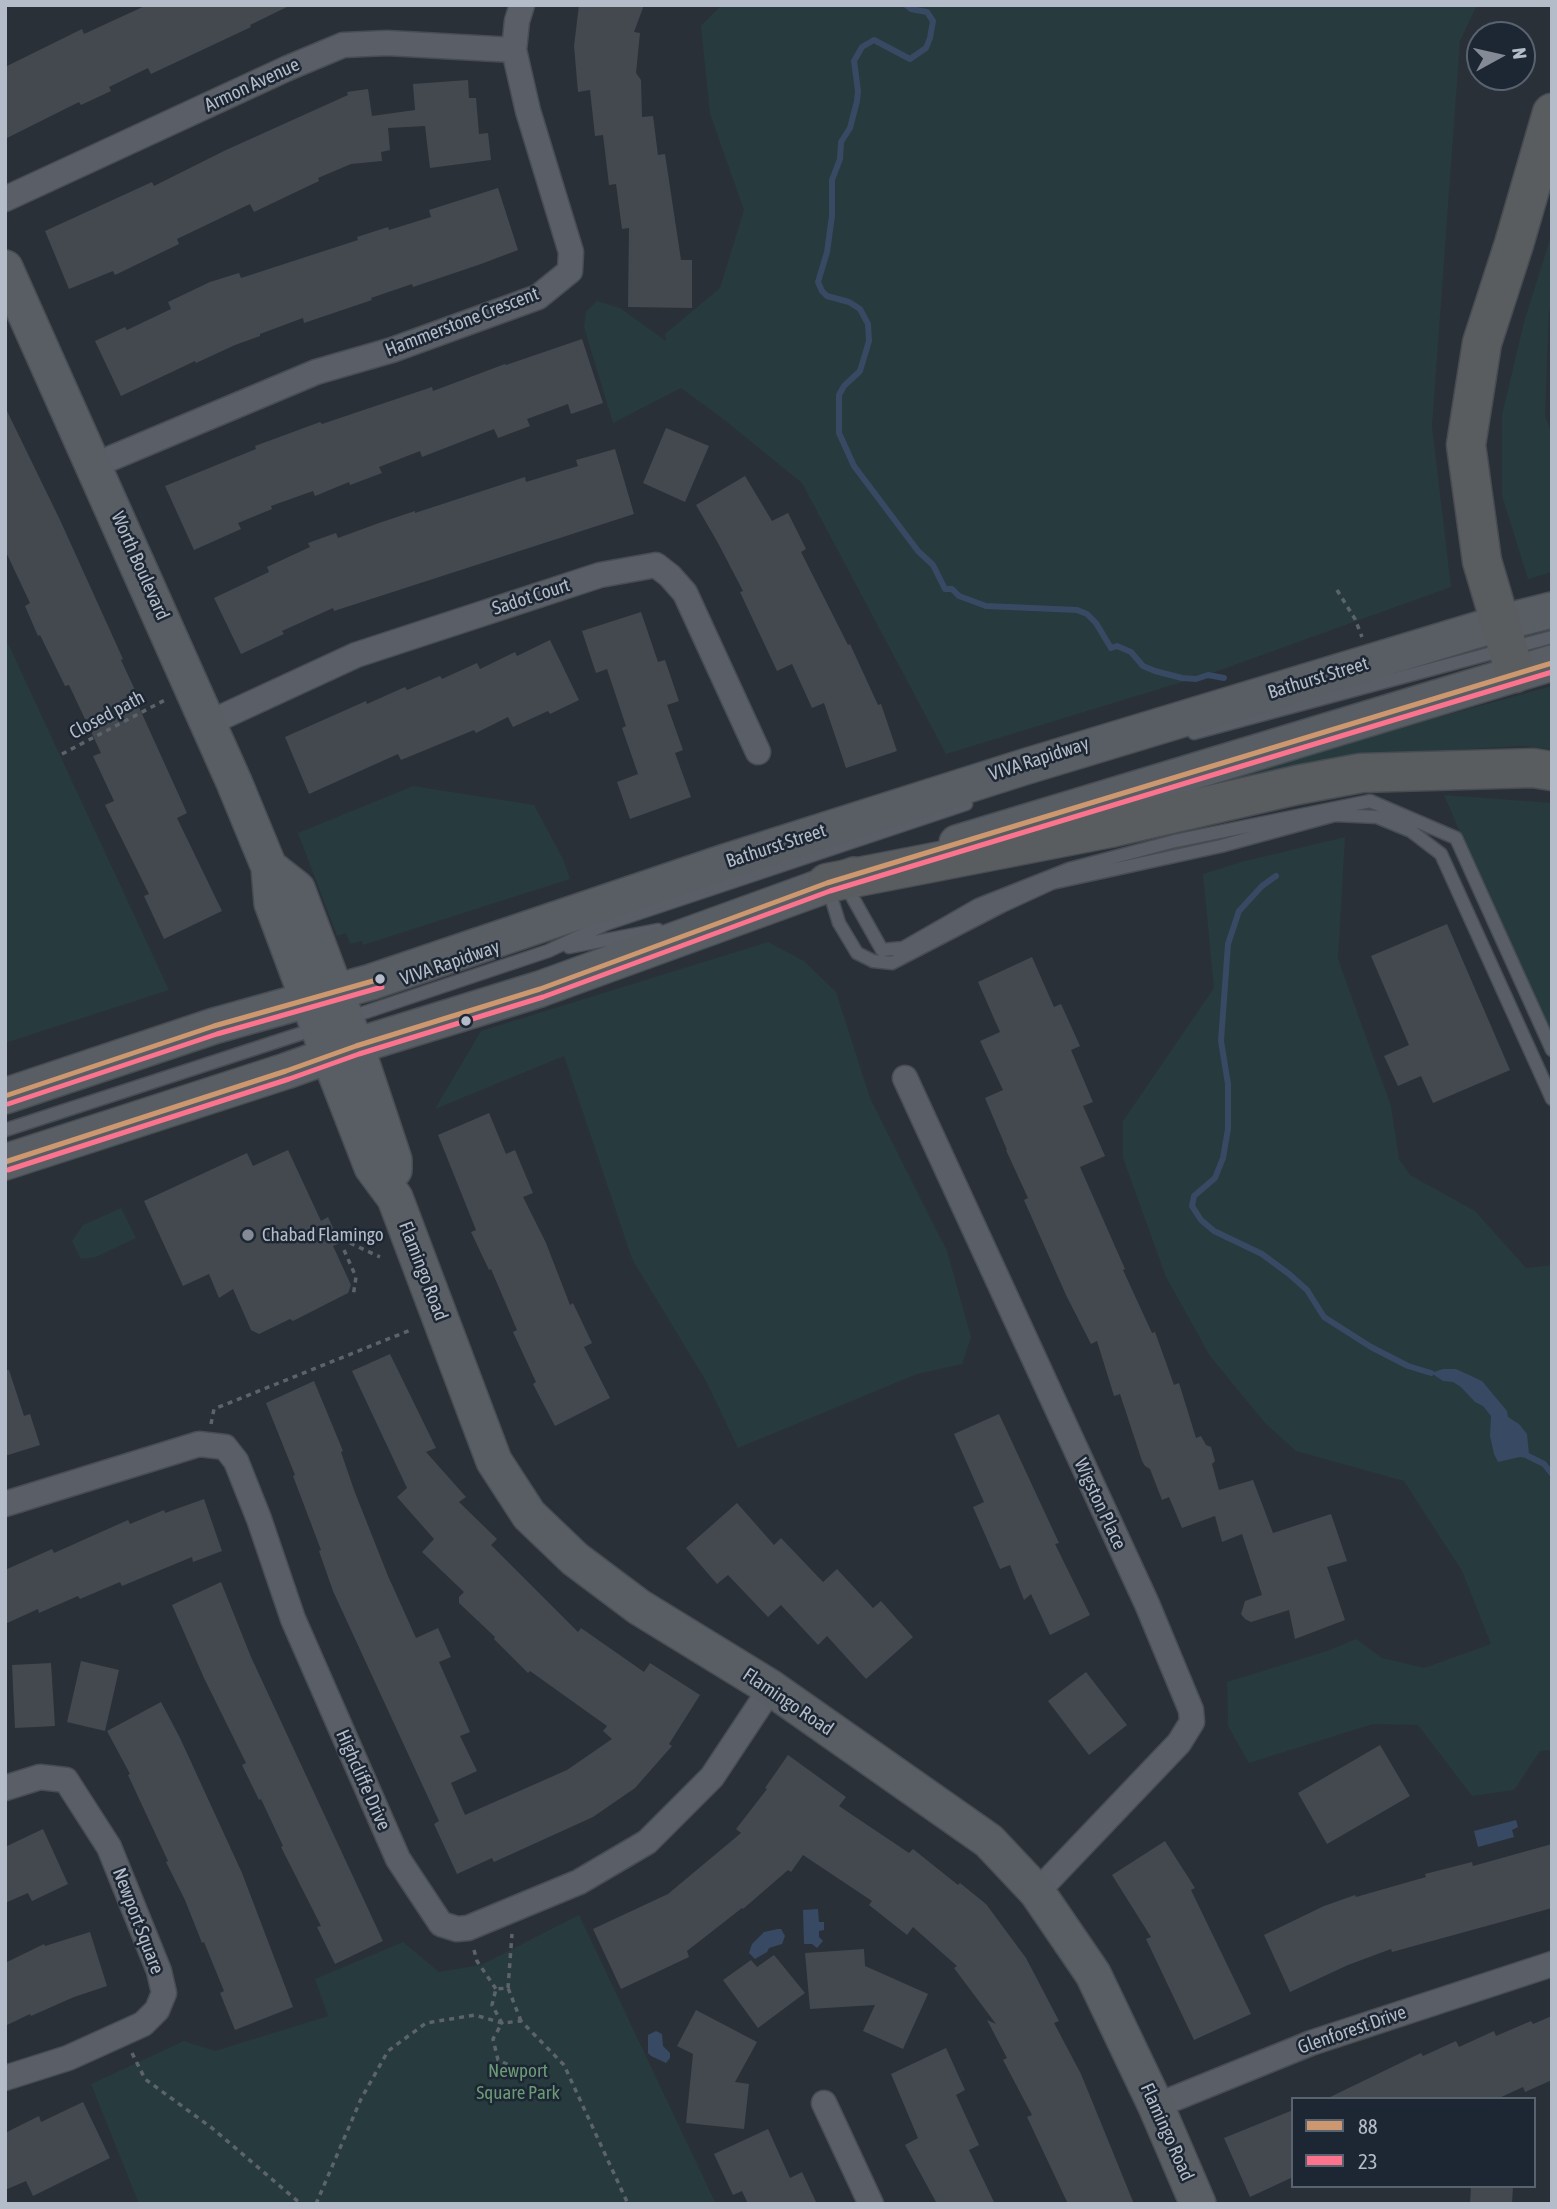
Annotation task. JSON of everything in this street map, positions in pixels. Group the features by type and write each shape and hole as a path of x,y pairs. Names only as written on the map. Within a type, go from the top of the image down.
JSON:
{"highway":[{"path":"1508,648 1482,561 1466,445 1482,343 1552,113"},
{"path":"835,881 1110,828 1361,773 1533,768 1552,771"}],"main road":[{"name":"Worth Boulevard","path":"5,268 95,464 269,867 296,889 332,1023"},
{"name":"Bathurst Street","path":"5,1096 215,1026 332,1023 540,989 835,881 1508,648 1552,610"},
{"name":"Bathurst Street","path":"5,1162 332,1023 738,858 1024,767 1373,662 1508,648 1552,663"},
{"name":"Flamingo Road","path":"332,1023 372,1167 395,1198 494,1461 529,1515 575,1559 639,1607 771,1688 989,1841 1037,1892 1093,1974 1156,2106 1198,2204"}],"street":[{"name":"Hammerstone Crescent","path":"95,464 279,385 450,330 538,297 570,271 571,252 528,111 514,50 517,21 523,5"},
{"name":"Armon Avenue","path":"5,199 343,45 387,43 514,50"},
{"name":"Sadot Court","path":"209,723 356,655 600,575 656,565 685,593 758,752"},
{"name":"Wigston Place","path":"905,1078 1147,1604 1191,1710 1192,1722 1179,1743 1037,1892"},
{"path":"5,1504 199,1444 207,1445"},
{"name":"Highcliffe Drive","path":"207,1445 225,1447 236,1461 293,1619 398,1859 441,1924 457,1929 468,1928"},
{"path":"468,1928 579,1882 647,1842 712,1777 771,1688"},
{"name":"Newport Square","path":"5,1788 40,1777 66,1780 109,1847 159,1971 164,1993 157,2010 143,2024 68,2058 5,2078"},
{"name":"Glenforest Drive","path":"1156,2106 1311,2043 1552,1965"},
{"path":"824,2103 871,2204"}],"lane":[{"path":"1180,737 1552,637"},
{"name":"VIVA Rapidway","path":"5,1130 548,951 606,924 973,801"},
{"path":"835,881 882,950 903,948 978,905 1069,869 1175,841 1370,801 1457,838 1552,1050"},
{"path":"835,881 839,923 857,953 873,961 892,963 1052,883 1221,846 1335,816 1377,817 1411,831 1441,854 1552,1099"},
{"name":"VIVA Rapidway","path":"548,951 735,917"}],"path":[{"path":"1337,590 1355,619 1373,662"},
{"name":"Closed path","path":"62,754 165,700"},
{"path":"350,1243 380,1256"},
{"path":"344,1250 356,1278 353,1297"},
{"path":"207,1445 214,1409 413,1329"},
{"path":"514,1907 508,1988 521,2021 564,2065 628,2204"},
{"path":"468,1928 477,1961 496,1989 492,2005 502,2022"},
{"path":"496,1989 508,1988"},
{"path":"316,2204 361,2099 388,2051 426,2023 475,2015 502,2022 521,2021"},
{"path":"502,2022 493,2039 498,2060 531,2076"},
{"path":"122,2032 145,2079 212,2128 301,2204"}],"green space":[{"path":"722,5 1477,5 1469,21 1466,21 1460,41 1432,426 1451,587 1212,673 946,754 802,483 681,388 613,423 584,327 586,312 597,301 620,308 666,341 665,334 720,288 744,210 710,114 701,26"},
{"path":"1552,233 1552,306 1549,311 1545,416 1552,434 1552,572 1528,579 1502,496 1502,415 1524,322"},
{"path":"5,637 169,990 5,1043"},
{"path":"1552,686 1552,749 1523,746 1378,754 1250,784 1246,770"},
{"path":"413,786 534,805 563,859 570,879 363,945 362,941 350,944 346,933 337,936 298,833"},
{"path":"1444,795 1552,803 1552,1045"},
{"path":"1345,837 1338,959 1391,1106 1399,1159 1410,1175 1475,1211 1526,1268 1552,1265 1552,1750 1540,1751 1514,1790 1472,1796 1418,1725 1373,1724 1249,1763 1228,1726 1227,1682 1327,1651 1356,1639 1382,1658 1424,1668 1491,1644 1462,1571 1404,1481 1296,1451 1265,1423 1210,1356 1166,1277 1123,1158 1123,1121 1214,988 1203,874"},
{"path":"768,942 804,961 836,992 870,1098 947,1251 971,1337 962,1364 917,1374 738,1448 706,1381 632,1259 564,1056 435,1109 481,1031"},
{"path":"121,1208 136,1238 96,1257 81,1259 72,1241 83,1225"},
{"name":"Newport Square Park","path":"579,1915 716,2204 139,2204 91,2084 184,2041 215,2051 328,2016 315,1979 403,1942 439,1972 481,1965"}],"water":[{"path":"1456,1369 1482,1381 1507,1411 1508,1417 1519,1424 1527,1434 1529,1454 1526,1458 1498,1462 1490,1436 1491,1416 1461,1387 1453,1382 1443,1381 1431,1373"},
{"path":"1516,1820 1518,1827 1512,1830 1514,1837 1478,1847 1474,1831"},
{"path":"818,1909 819,1922 824,1922 824,1930 819,1931 819,1937 823,1941 817,1948 812,1944 804,1944 803,1910"},
{"path":"781,1929 785,1936 782,1944 769,1948 755,1959 749,1953 752,1944 764,1932"},
{"path":"656,2031 662,2034 663,2046 670,2053 666,2063 648,2053 648,2035"}],"building":[{"path":"147,5 291,5 151,74 148,68 109,87 111,91 81,105 79,102 5,139 5,67 82,29 84,34"},
{"path":"579,5 644,5 634,32 640,33 636,73 641,80 642,117 653,116 658,155 665,154 681,260 692,260 692,308 628,307 629,228 622,229 616,184 609,185 603,135 595,136 590,90 578,92 574,46"},
{"path":"468,80 469,98 476,98 479,134 488,133 491,160 430,168 425,126 388,128 390,150 381,152 382,161 351,164 254,212 250,204 177,239 179,244 115,275 113,271 69,289 45,231 152,182 154,186 348,95 347,92 368,89 372,116 415,110 413,84"},
{"path":"498,188 518,250 304,323 303,318 196,363 195,361 121,396 95,341 125,327 127,330 171,309 168,302 210,282 239,273 241,278 358,240 357,237 388,227 389,230 431,217 429,210"},
{"path":"582,339 603,403 571,414 568,404 527,419 530,426 498,438 494,429 422,457 420,451 379,467 382,473 350,485 349,482 315,496 313,491 271,506 272,509 238,523 241,529 194,550 165,486 256,449 255,446 320,422 322,424 432,387 433,391"},
{"path":"5,407 123,659 121,660 141,703 138,705 187,813 177,818 222,911 164,939 144,896 149,894 105,805 114,801 93,756 101,753 69,685 65,686 40,635 38,636 25,606 30,603 5,550"},
{"path":"666,428 709,446 685,502 643,483"},
{"path":"615,449 634,514 334,611 333,608 282,631 284,634 241,654 214,598 269,572 267,567 310,547 308,543 336,533 338,538 525,477 526,482 578,466 576,460"},
{"path":"745,476 772,521 788,513 806,549 801,552 848,645 850,644 878,705 881,704 897,751 846,768 824,703 812,708 792,664 777,671 740,592 743,591 696,505"},
{"path":"641,612 658,662 665,660 679,701 667,705 683,750 675,753 691,797 630,819 617,782 638,774 622,728 626,726 607,669 596,673 582,631"},
{"path":"550,640 579,700 513,727 508,717 476,733 474,730 401,760 398,754 309,794 285,737 366,701 367,704 405,687 407,690 440,676 442,679 477,663 480,669 515,652 517,656"},
{"path":"1447,924 1510,1070 1433,1103 1421,1076 1398,1086 1384,1056 1409,1045 1371,956"},
{"path":"1032,957 1054,1007 1061,1004 1080,1046 1071,1050 1093,1102 1083,1106 1105,1156 1080,1167 1125,1269 1123,1270 1152,1333 1155,1332 1174,1385 1179,1383 1196,1438 1201,1436 1206,1445 1211,1447 1215,1461 1212,1464 1219,1490 1253,1480 1273,1533 1331,1514 1347,1561 1327,1567 1345,1620 1295,1639 1289,1610 1251,1622 1245,1619 1241,1614 1245,1601 1262,1595 1242,1534 1222,1542 1215,1516 1182,1528 1169,1497 1162,1500 1150,1469 1142,1461 1120,1394 1114,1396 1097,1341 1091,1344 1066,1295 1024,1200 1028,1198 985,1098 1003,1090 980,1041 1000,1032 978,982"},
{"path":"489,1113 506,1154 515,1150 533,1193 523,1197 546,1243 570,1305 573,1303 592,1343 584,1347 610,1398 555,1426 533,1384 536,1382 513,1332 517,1330 491,1269 489,1270 471,1232 476,1230 438,1135"},
{"name":"Chabad Flamingo","path":"288,1150 321,1221 328,1217 340,1243 333,1246 351,1285 348,1293 293,1321 290,1319 259,1334 251,1330 233,1289 219,1298 209,1274 183,1286 144,1201 247,1153 253,1166"},
{"path":"390,1354 436,1448 426,1452 466,1497 459,1502 497,1539 491,1545 578,1632 581,1628 644,1672 650,1663 700,1695 669,1744 672,1746 635,1788 593,1817 494,1862 492,1858 457,1874 434,1824 439,1821 333,1591 319,1551 321,1550 293,1476 295,1475 266,1403 314,1381 343,1451 341,1452 354,1490 388,1576 416,1638 438,1628 451,1657 439,1662 470,1732 460,1736 477,1771 451,1783 465,1815 567,1770 612,1739 603,1731 607,1726 530,1671 528,1673 459,1603 459,1597 464,1592 422,1552 434,1539 397,1497 407,1488 352,1371"},
{"path":"5,1370 9,1370 24,1416 30,1414 40,1445 5,1456"},
{"path":"999,1414 1059,1543 1055,1544 1090,1615 1050,1635 1031,1594 1024,1600 1010,1565 1000,1569 973,1507 984,1502 954,1434"},
{"path":"204,1499 222,1551 193,1562 192,1557 122,1586 120,1582 39,1613 38,1609 5,1624 5,1570 52,1549 54,1553 128,1520 130,1524 164,1510 165,1513"},
{"path":"737,1503 774,1545 781,1538 823,1582 837,1569 873,1608 881,1601 913,1637 866,1679 827,1636 818,1645 781,1605 768,1617 728,1575 717,1584 686,1548"},
{"path":"221,1582 251,1657 383,1941 335,1964 317,1927 321,1926 242,1765 246,1763 172,1605"},
{"path":"81,1661 119,1670 105,1731 67,1722"},
{"path":"51,1663 55,1726 15,1728 12,1665"},
{"path":"1086,1672 1127,1725 1089,1755 1048,1701"},
{"path":"161,1702 242,1873 293,2007 235,2030 220,1993 224,1991 204,1942 202,1943 166,1862 168,1861 128,1775 130,1774 107,1731"},
{"path":"1380,1745 1410,1796 1327,1844 1298,1793"},
{"path":"788,1755 846,1797 839,1806 909,1853 913,1849 986,1904 1026,1958 1059,2021 1054,2023 1081,2074 1134,2204 1068,2204 1027,2117 1032,2115 1003,2060 1007,2058 987,2020 996,2024 954,1968 957,1966 913,1927 907,1935 869,1905 872,1901 803,1855 791,1872 788,1870 743,1909 687,1951 689,1957 621,1989 593,1929 668,1894 741,1833 736,1829 767,1789 765,1788"},
{"path":"43,1829 68,1884 32,1901 28,1893 5,1903 5,1847"},
{"path":"1165,1841 1195,1888 1191,1890 1251,2014 1194,2040 1146,1939 1151,1937 1112,1875"},
{"path":"1552,1844 1552,1908 1392,1952 1391,1949 1348,1965 1290,1992 1264,1935 1324,1906 1355,1895 1356,1897 1426,1877 1425,1874 1472,1862 1473,1866"},
{"path":"90,1932 107,1986 5,2026 5,1963 44,1944 45,1946"},
{"path":"864,1949 865,1966 928,1994 903,2049 863,2031 875,2005 810,2009 805,1953"},
{"path":"774,1955 805,1993 758,2028 723,1980 751,1960 757,1967"},
{"path":"696,2010 757,2042 735,2082 749,2084 744,2129 686,2123 693,2054 677,2046"},
{"path":"1552,2016 1552,2080 1525,2092 1523,2087 1501,2097 1330,2097 1421,2053 1423,2056 1456,2041 1459,2047 1494,2031 1496,2036 1531,2021 1533,2024"},
{"path":"946,2048 965,2090 956,2095 979,2145 969,2150 995,2204 937,2204 905,2145 918,2138 891,2074"},
{"path":"83,2102 110,2158 33,2196 26,2181 5,2190 5,2133 39,2116 41,2122"},
{"path":"1291,2111 1291,2178 1250,2197 1224,2138"},
{"path":"768,2129 790,2178 802,2172 817,2204 748,2204 742,2191 733,2195 714,2154"},
{"path":"1471,2188 1513,2188 1512,2204 1470,2204"}],"waterway":[{"path":"906,5 911,9 927,12 933,21 930,38 926,48 910,59 874,40 862,47 854,61 857,101 850,128 841,142 840,159 832,180 832,216 827,252 818,282 827,296 849,302 860,309 868,324 869,341 860,371 844,386 839,395 839,433 854,466 918,551 933,565 945,589 952,589 959,596 986,606 1077,610 1087,614 1096,623 1111,648 1117,646 1131,652 1143,666 1182,678 1196,679 1208,675 1224,678"},
{"path":"1276,876 1262,886 1239,911 1228,944 1221,1041 1228,1084 1228,1129 1223,1158 1215,1178 1194,1196 1192,1206 1201,1220 1214,1231 1262,1254 1289,1274 1307,1290 1324,1317 1371,1347 1408,1366 1431,1373"},
{"path":"1528,1456 1544,1464 1552,1474"}],"transit line":[{"name":"88","path":"5,1162 356,1046 540,989 827,883 1552,663"},
{"name":"23","path":"8,1170 359,1054 543,997 830,891 1552,672"},
{"name":"88","path":"5,1096 214,1026 380,979"},
{"name":"23","path":"8,1104 217,1034 382,987"}],"place":[{"name":"Chabad Flamingo","path":"248,1235"}]}
